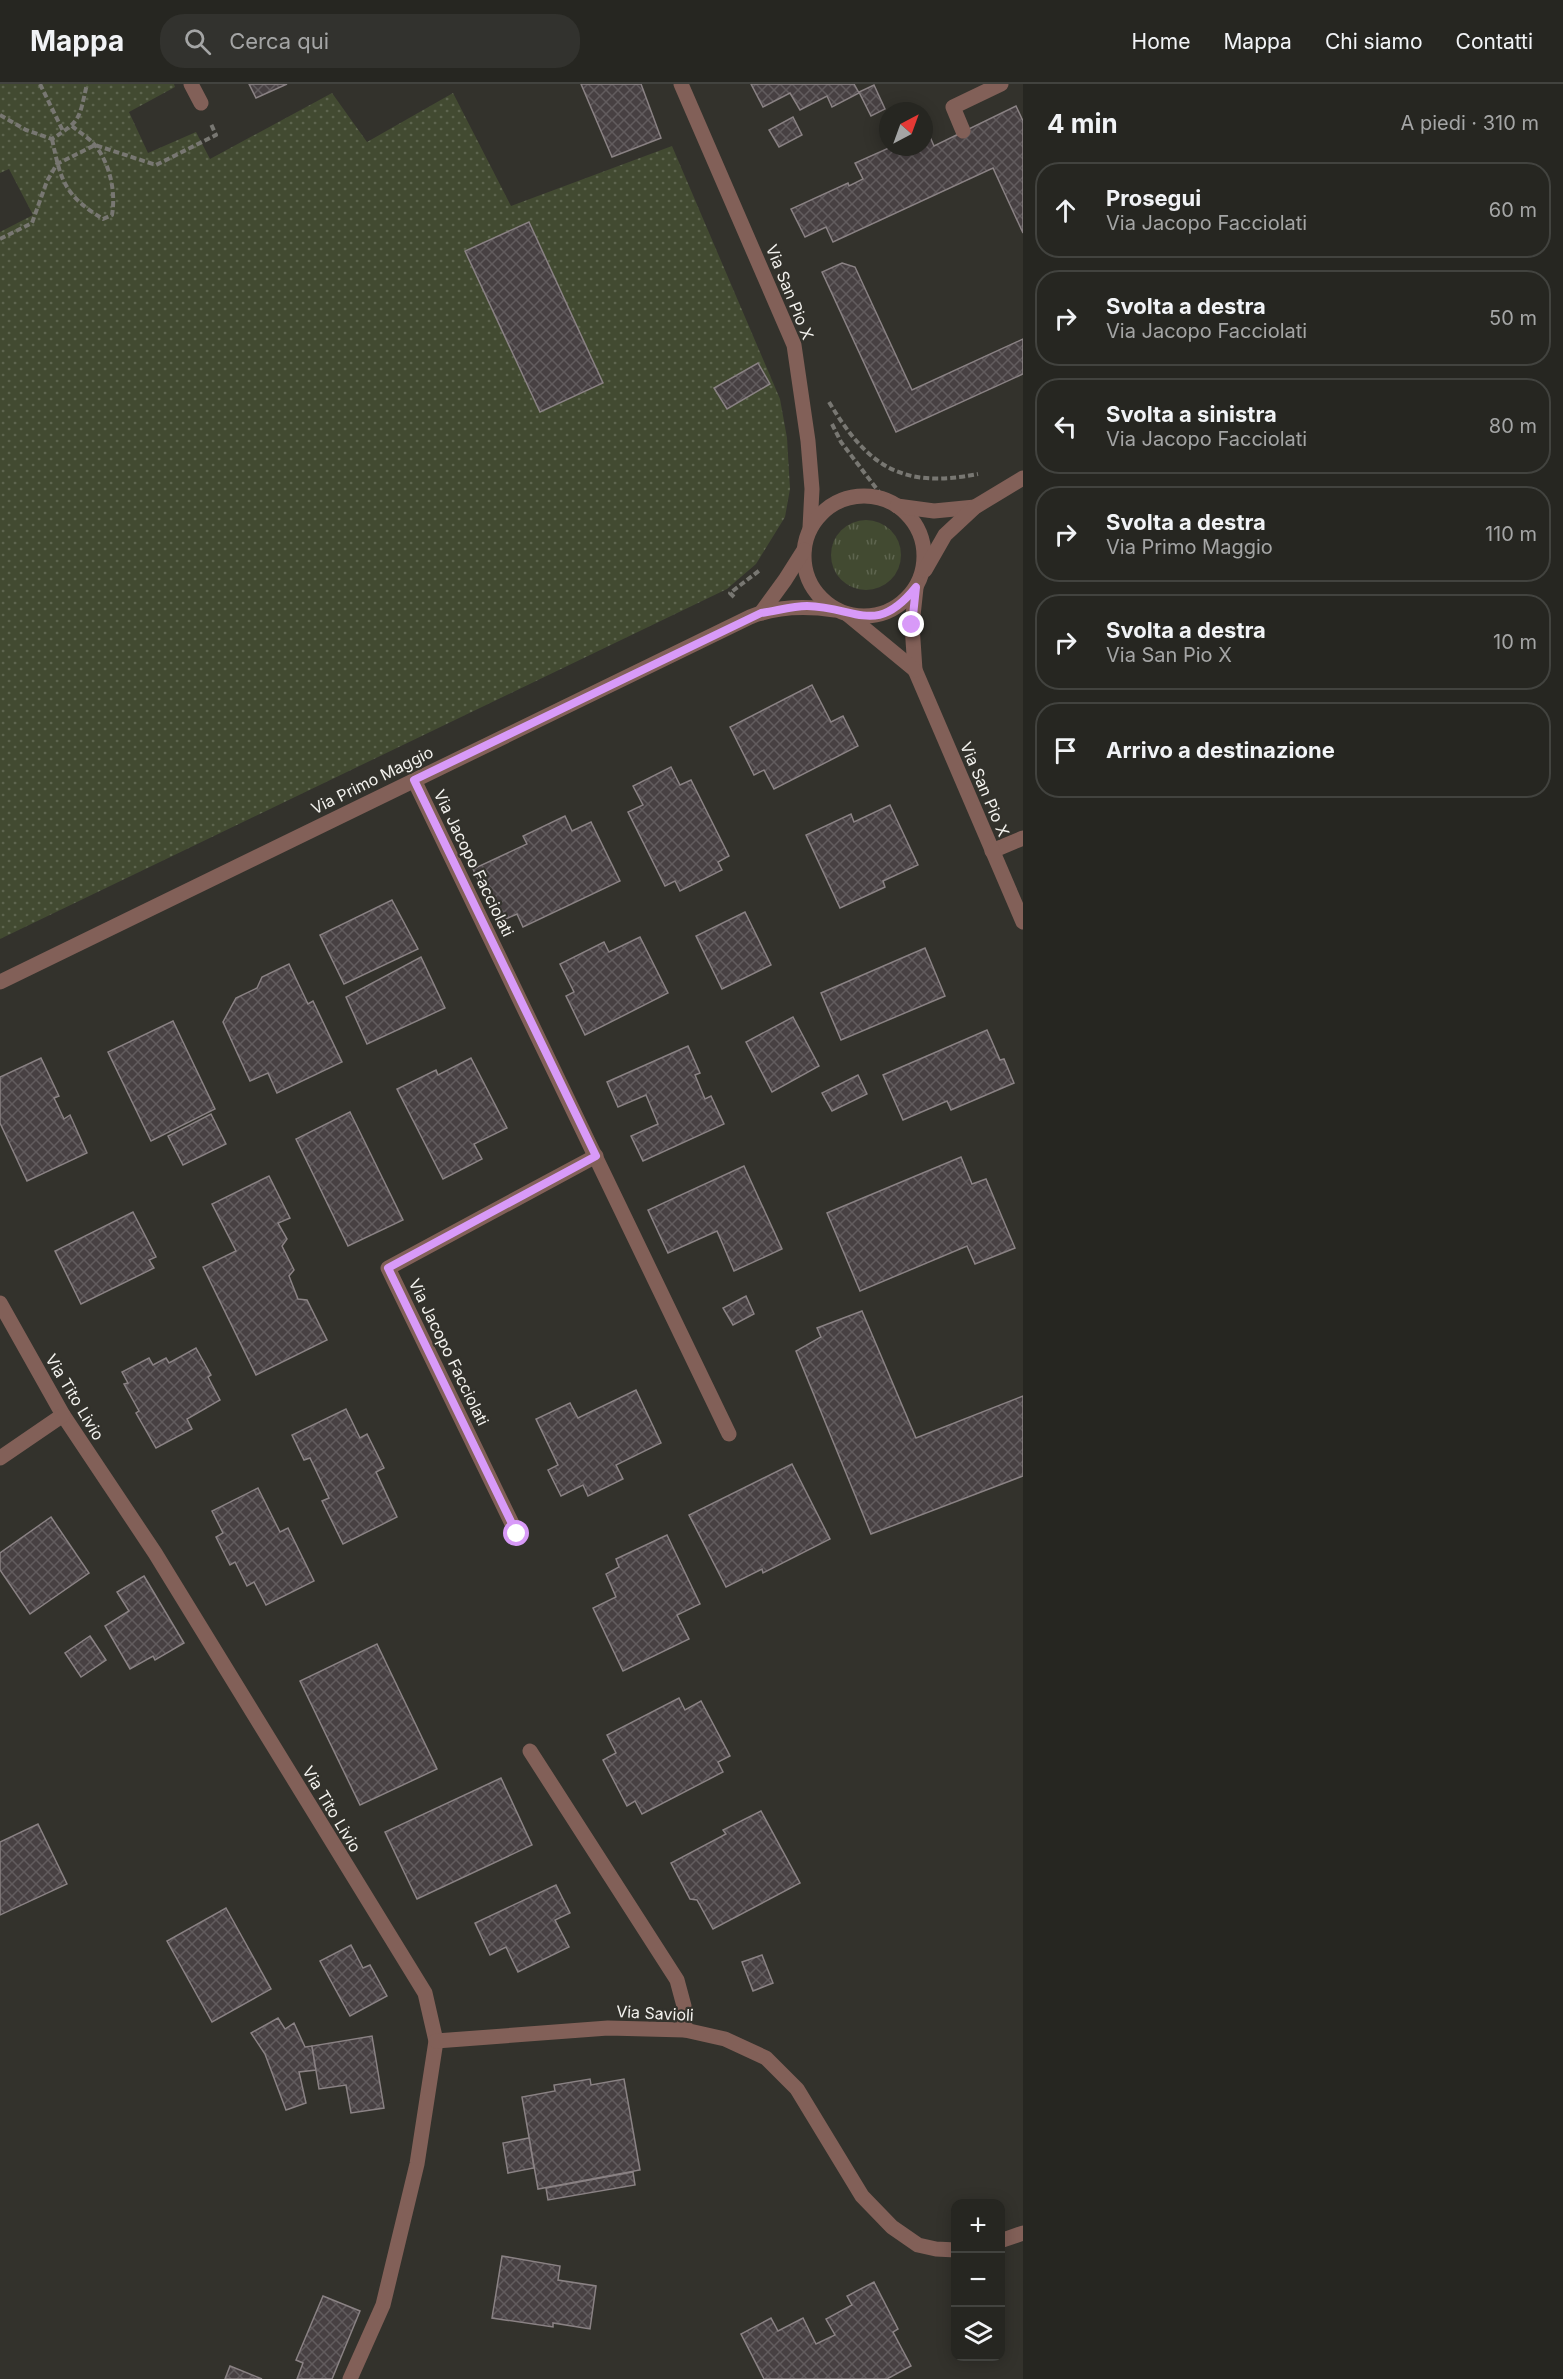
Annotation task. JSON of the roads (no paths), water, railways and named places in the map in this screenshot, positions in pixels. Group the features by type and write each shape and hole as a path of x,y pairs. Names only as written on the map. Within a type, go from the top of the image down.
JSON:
{"street":[{"path":"191,84 201,103"},
{"name":"Via San Pio X","path":"681,84 794,345 809,450 812,489 810,528"},
{"path":"963,131 953,106 1001,84"},
{"name":"Via Primo Maggio","path":"0,982 756,615 806,606 867,617 886,613 904,602 919,581 945,535 975,507 1023,478"},
{"name":"Via Primo Maggio","path":"841,612 822,599 811,586 804,568 804,550 810,528 824,511 842,499 864,495 934,511 975,507"},
{"path":"891,503 916,525 924,549 919,581"},
{"name":"Via Primo Maggio","path":"756,615 804,550"},
{"name":"Via San Pio X","path":"919,581 912,625 915,670 1023,922"},
{"name":"Via San Pio X","path":"841,612 915,670"},
{"name":"Via Jacopo Facciolati","path":"414,780 729,1434"},
{"path":"992,851 1023,838"},
{"name":"Via Jacopo Facciolati","path":"517,1534 388,1268 596,1156"},
{"name":"Via Tito Livio","path":"0,1303 63,1415 155,1553 424,1993 436,2041 417,2164 382,2305 350,2379"},
{"path":"0,1458 63,1415"},
{"path":"530,1751 677,1980 684,2006 685,2030"},
{"name":"Via Savioli","path":"436,2041 608,2028 685,2030 725,2039 766,2058 797,2089 862,2196 891,2227 918,2245 951,2250"},
{"path":"1005,2239 1023,2234"}]}
